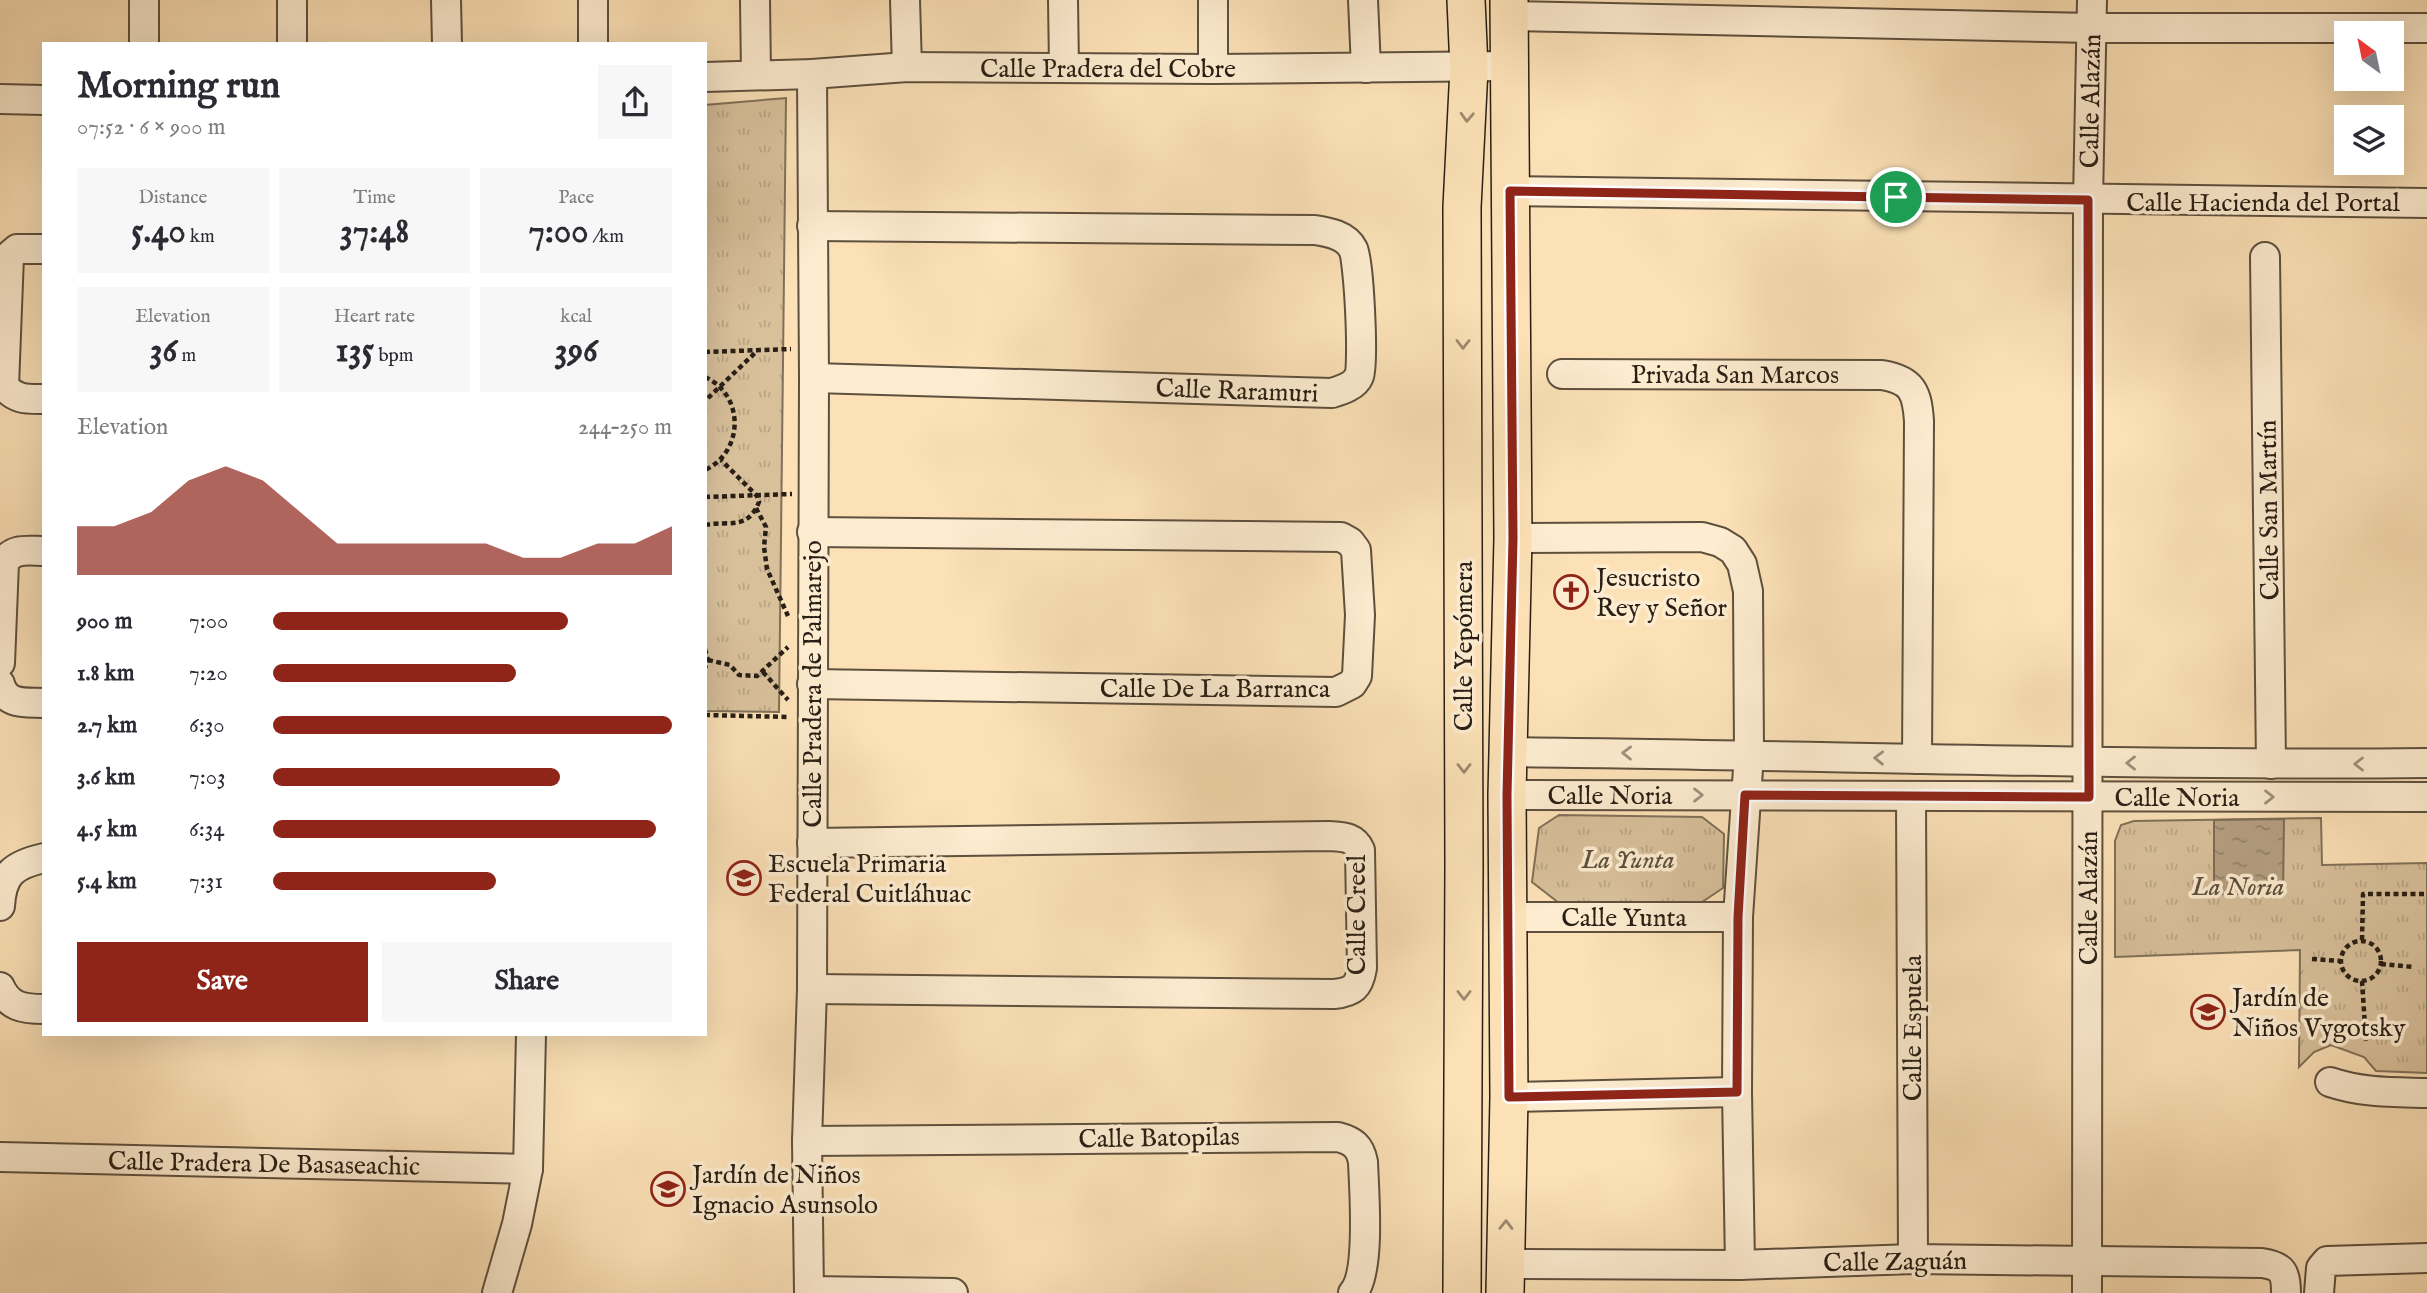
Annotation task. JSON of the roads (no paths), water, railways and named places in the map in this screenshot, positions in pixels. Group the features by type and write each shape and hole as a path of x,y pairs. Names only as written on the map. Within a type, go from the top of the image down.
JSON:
{"main road":[{"name":"Calle Yepómera","path":"1462,1293 1462,207 1469,68 1466,0"},
{"name":"Calle Yepómera","path":"1505,1279 1510,917 1507,795 1513,538 1509,8"}],"street":[{"path":"144,0 144,42"},
{"path":"292,0 292,42"},
{"path":"446,0 447,42"},
{"path":"593,0 593,42"},
{"path":"755,0 756,74"},
{"path":"905,0 907,67"},
{"path":"1063,0 1064,67"},
{"path":"1213,0 1213,69"},
{"path":"1363,0 1366,68"},
{"name":"Calle Alazán","path":"2087,1293 2088,200 2092,0"},
{"path":"1509,8 2092,28 2427,28"},
{"name":"Calle Pradera del Cobre","path":"707,77 812,74 907,67 1213,69 1510,66"},
{"name":"Calle Pradera de Palmarejo","path":"809,1292 807,1141 812,989 814,377 812,74"},
{"path":"0,99 42,100"},
{"name":"Calle Hacienda del Portal","path":"1510,191 2427,203"},
{"name":"Calle Raramuri","path":"812,226 1315,230 1329,233 1345,240 1353,250 1360,318 1361,365 1359,376 1353,384 1332,393 814,377"},
{"path":"42,249 17,249 9,256 4,386 11,395 42,399"},
{"name":"Calle San Martín","path":"2265,257 2271,764"},
{"name":"Privada San Marcos","path":"1562,374 1882,375 1895,377 1906,383 1917,399 1919,421 1917,759"},
{"name":"Calle De La Barranca","path":"812,532 1341,537 1350,542 1356,551 1360,615 1357,676 1352,684 1336,692 812,684"},
{"path":"1513,538 1702,537 1720,542 1733,551 1742,564 1748,591 1749,754 1738,917 1740,1265"},
{"path":"0,663 4,563 9,555 18,551 42,551"},
{"path":"0,684 2,691 15,702 42,702"},
{"name":"Calle Noria","path":"1509,752 1749,754 2089,763 2427,763"},
{"name":"Calle Noria","path":"1507,795 2427,797"},
{"name":"Calle Espuela","path":"1911,797 1913,1259"},
{"name":"Calle Creel","path":"812,843 1328,836 1350,839 1360,850 1362,955 1360,981 1357,986 1353,990 1334,993 812,989"},
{"path":"0,906 6,877 21,865 42,859"},
{"name":"Calle Yunta","path":"1510,917 1738,917"},
{"path":"0,987 8,1001 16,1006 42,1009"},
{"path":"497,1293 517,1224 528,1169 531,1036"},
{"path":"2330,1082 2371,1092 2427,1093"},
{"path":"1509,1097 1737,1092"},
{"name":"Calle Batopilas","path":"807,1141 1338,1137 1356,1144 1361,1151 1363,1162 1362,1279 1353,1293"},
{"name":"Calle Pradera De Basaseachic","path":"0,1157 528,1169"},
{"path":"2319,1293 2321,1268 2327,1261 2427,1258"},
{"name":"Calle Zaguán","path":"1505,1279 1740,1265 1913,1259 2262,1263 2278,1266 2284,1281"},
{"path":"809,1292 953,1293"}],"water":[{"path":"2284,819 2283,895 2214,894 2214,820"}],"place":[{"name":"Jesucristo Rey y Señor","path":"1571,592"},
{"name":"Escuela Primaria Federal Cuitláhuac","path":"744,878"},
{"name":"Jardín de Niños Vygotsky","path":"2208,1012"},
{"name":"Jardín de Niños Ignacio Asunsolo","path":"668,1189"}],"park label":[{"name":"La Yunta","path":"1628,859"},
{"name":"La Noria","path":"2238,886"}]}
